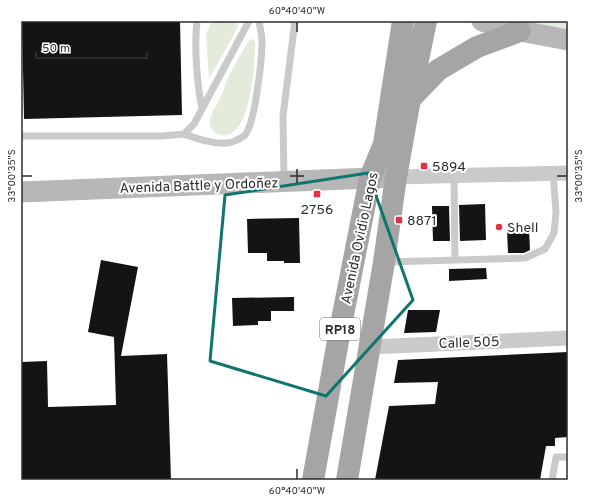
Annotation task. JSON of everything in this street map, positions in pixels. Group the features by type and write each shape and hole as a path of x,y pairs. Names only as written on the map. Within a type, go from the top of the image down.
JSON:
{"main road":[{"name":"RP18","path":"389,21 399,51"},
{"name":"Avenida Ovidio Lagos","path":"313,480 340,330 370,178 384,144 403,21"},
{"name":"Avenida Ovidio Lagos","path":"347,480 384,262 396,177 426,21"},
{"path":"482,21 520,31 568,40"},
{"path":"410,99 438,70 477,47 520,31"},
{"name":"Avenida Battle y Ordoñez","path":"21,192 396,177"}],"street":[{"name":"Avenida Battle y Ordoñez","path":"396,177 561,173"},
{"name":"Calle 505","path":"370,347 568,338"}],"lane":[{"path":"197,21 198,93 202,109"},
{"path":"184,134 194,124 249,21"},
{"path":"21,136 162,136 184,134 202,141 219,143 236,141 246,134 252,117 258,87 262,42 259,21"},
{"path":"284,182 283,116 295,21"},
{"path":"384,262 525,258 545,249 554,233 561,173"},
{"path":"454,176 455,260"},
{"path":"552,480 556,458 568,456"}],"highlighted area":[{"path":"368,173 413,300 326,396 210,361 225,195"}],"green space":[{"path":"212,21 237,21 238,27 209,79 206,34"},
{"path":"482,21 568,21 568,40"},
{"path":"251,39 254,40 255,44 254,67 245,114 239,126 230,134 220,135 211,128 210,121 213,111 220,99 229,76 245,46"}],"building":[{"path":"22,21 180,21 182,115 24,119"},
{"path":"485,204 486,240 460,241 459,205"},
{"path":"432,206 449,206 450,241 433,241"},
{"path":"299,218 300,263 267,261 267,253 248,253 247,219"},
{"path":"529,229 530,250 524,253 508,253 507,230"},
{"path":"101,260 138,267 121,356 167,354 171,480 21,480 21,362 47,361 48,407 116,405 114,337 88,332"},
{"path":"486,268 487,279 449,281 449,269"},
{"path":"294,297 294,311 271,311 271,321 258,321 258,325 233,326 232,298"},
{"path":"408,310 440,310 436,332 404,333"},
{"path":"568,352 568,437 555,438 555,446 546,446 540,480 375,480 389,406 435,404 438,382 394,383 398,360"}],"place":[{"name":"5894","path":"424,166"},
{"name":"2756","path":"317,194"},
{"name":"8871","path":"399,220"},
{"name":"Shell","path":"499,227"}]}
